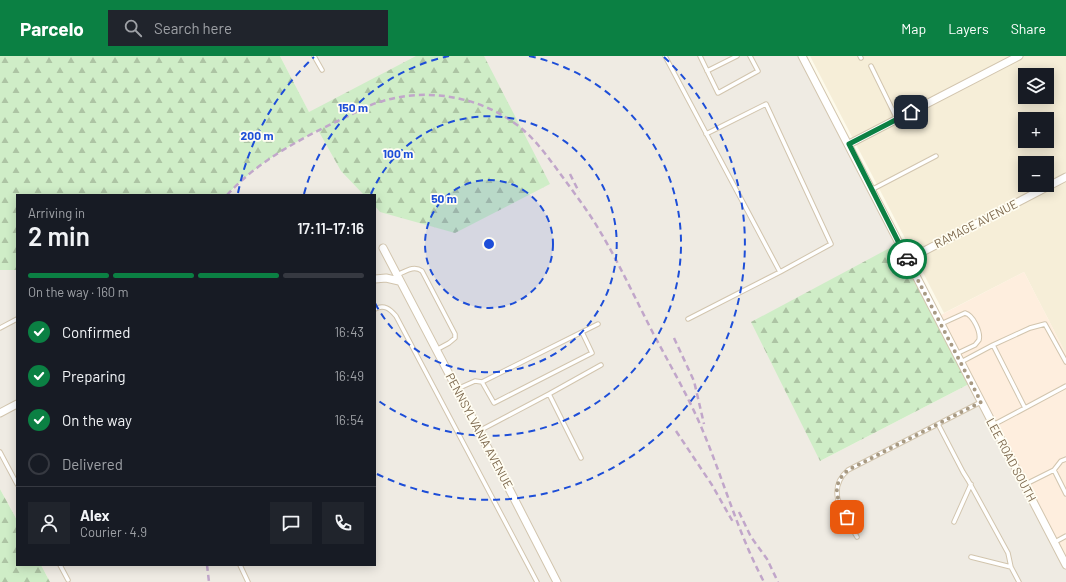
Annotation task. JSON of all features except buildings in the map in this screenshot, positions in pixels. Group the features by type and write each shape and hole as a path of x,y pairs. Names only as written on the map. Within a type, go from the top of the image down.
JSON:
{"street":[{"name":"LEE ROAD SOUTH","path":"802,56 849,144 940,324 1065,561"},
{"path":"849,144 1019,56"},
{"name":"RAMAGE AVENUE","path":"907,260 1066,177"},
{"name":"PENNSYLVANIA AVENUE","path":"383,248 557,582"},
{"path":"376,279 398,278"},
{"path":"0,413 16,405"}],"lane":[{"path":"314,56 322,70"},
{"path":"665,56 780,272"},
{"path":"700,56 718,93 758,71 750,56"},
{"path":"707,71 737,56"},
{"path":"871,66 898,119"},
{"path":"688,319 831,244 766,104 706,134"},
{"path":"871,190 936,156"},
{"path":"398,278 414,268 418,268 422,271 455,334 455,338 436,350"},
{"path":"376,308 379,306 385,307 392,311 396,316 537,582"},
{"path":"940,324 965,313 968,314 972,320 980,338 974,345 956,354"},
{"path":"0,328 16,320"},
{"path":"456,389 475,381 482,382 598,324"},
{"path":"960,362 1030,328 1045,324 1066,362"},
{"path":"482,382 494,403 592,353 582,332"},
{"path":"993,345 1025,408"},
{"path":"479,432 601,365"},
{"path":"993,425 1066,386"},
{"path":"549,394 581,458"},
{"path":"857,537 837,497 837,484 848,470 981,402"},
{"path":"938,424 1008,553 1011,567 1019,582"},
{"path":"0,452 16,482"},
{"path":"1024,485 1054,470 1060,462 1066,459"},
{"path":"1054,470 1066,494"},
{"path":"954,522 971,484"},
{"path":"1054,542 1066,536"},
{"path":"971,557 1011,567"},
{"path":"61,566 68,580"},
{"path":"240,566 248,582"}],"shaded area":[{"path":"280,56 802,56 899,243 820,461 971,383 1066,565 1066,582 50,582 42,566 376,566 376,194 228,194 249,174 267,161 294,143 318,130"},
{"path":"810,56 1066,56 1066,354 1024,272 944,313"},
{"path":"0,270 16,270 16,518 0,489"},
{"path":"1024,272 1066,354 1066,565 937,317"}],"green space":[{"path":"0,56 280,56 309,112 416,56 484,56 550,184 455,233 380,212 376,207 376,194 363,194 341,171 318,130 270,159 228,194 16,194 16,270 0,270"},
{"path":"899,243 971,383 820,461 751,322"},
{"path":"0,489 16,518 16,566 42,566 50,582 0,582"}],"railway":[{"path":"228,194 254,170 283,150 369,106 378,102 399,97 433,95 467,101 499,113 520,127 549,158 574,192 589,213 612,253 694,410 747,546 764,582"},
{"path":"570,174 579,192"},
{"path":"674,338 694,381 704,424"},
{"path":"676,431 712,485 733,522"},
{"path":"739,512 751,537 767,559 778,582"},
{"path":"207,566 209,582"}],"way so far":[{"path":"847,517 837,497 836,490 837,484 848,470 981,402 907,259"}],"route":[{"path":"907,259 849,144 911,112"}]}
